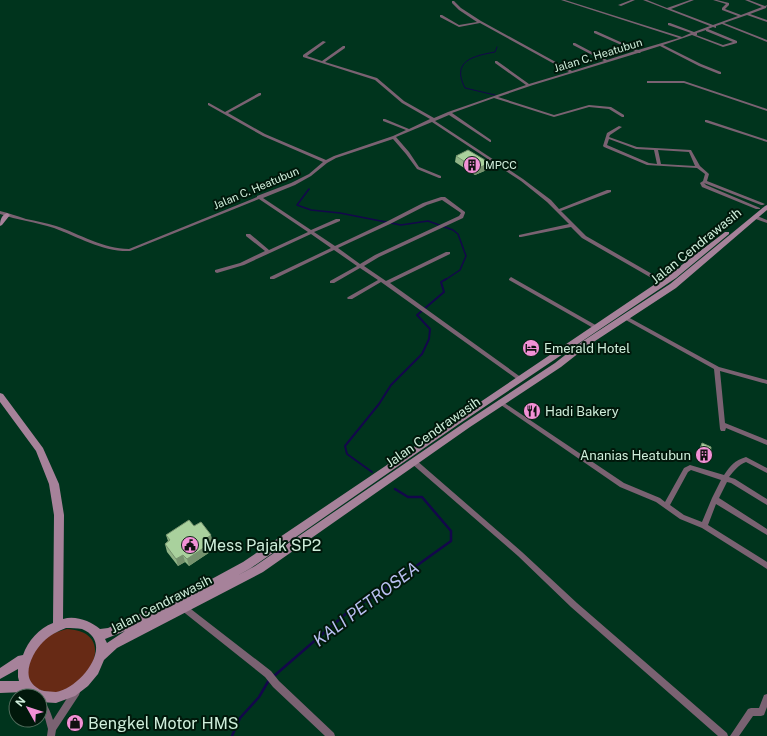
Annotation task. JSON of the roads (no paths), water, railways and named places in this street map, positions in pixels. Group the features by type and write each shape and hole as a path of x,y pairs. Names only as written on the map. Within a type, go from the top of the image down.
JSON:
{"main road":[{"name":"Jalan Cendrawasih","path":"100,657 113,644 127,636 184,608 259,568 500,402 673,286 755,217 764,205"},
{"name":"Jalan Cendrawasih","path":"97,635 108,633 124,627 188,597 247,565 664,283 764,205"},
{"path":"0,224 7,215"},
{"path":"0,396 40,450 54,484 59,515 58,625"},
{"name":"Jalan Cendrawasih","path":"24,686 21,678 22,660 25,652 36,638 58,625 81,624 87,626 97,635 101,649 100,657 94,672 83,685 71,693 58,697 48,697"},
{"name":"Jalan Cendrawasih","path":"0,674 22,660"},
{"path":"0,687 24,686 27,688"}],"street":[{"path":"562,0 682,38"},
{"path":"620,5 634,0"},
{"path":"644,0 715,27"},
{"path":"669,9 694,0"},
{"path":"714,0 728,4 723,9 741,16"},
{"path":"746,0 766,6"},
{"path":"453,2 460,9 480,22 572,72"},
{"name":"Jalan C. Heatubun","path":"0,212 58,229 118,251 130,250 302,179 326,162 449,113 529,85 707,30 766,6"},
{"path":"748,14 767,21"},
{"path":"441,16 459,26 480,22"},
{"path":"669,24 723,46 736,42 707,30"},
{"path":"723,24 767,41"},
{"path":"595,32 639,52"},
{"path":"324,42 304,56 376,79 403,102 522,180 559,210 588,239 664,283"},
{"path":"574,44 607,61"},
{"path":"661,45 700,66 720,73"},
{"path":"322,62 344,46"},
{"path":"496,62 529,85"},
{"path":"648,82 684,82 767,110"},
{"path":"226,113 260,94"},
{"path":"494,97 554,116 589,106 610,108 623,116"},
{"path":"209,104 260,133 326,162"},
{"path":"449,113 490,140"},
{"path":"384,120 408,130"},
{"path":"706,121 767,141"},
{"path":"620,127 612,130 607,137 606,147 648,164 698,167"},
{"path":"394,136 418,168 440,177"},
{"path":"607,137 636,148 689,151 698,167 706,174 705,182 702,183 704,186 764,205"},
{"path":"656,149 659,165"},
{"path":"559,210 609,191"},
{"path":"259,197 384,282 520,379"},
{"path":"272,278 425,204 443,198 463,213 461,217 360,266 332,282"},
{"path":"755,217 767,222"},
{"path":"217,271 231,268 269,252 338,220"},
{"path":"521,236 573,225"},
{"path":"248,235 269,252"},
{"path":"350,298 448,252"},
{"path":"511,279 597,328"},
{"path":"626,318 717,368 767,382"},
{"path":"717,368 723,426 767,443"},
{"path":"500,402 622,484 667,505 682,517 704,526 767,566"},
{"path":"704,526 725,477 744,459 767,471"},
{"path":"414,462 520,554 574,605 724,736"},
{"path":"667,505 689,467 725,477 767,502"},
{"path":"716,500 767,532"},
{"path":"184,608 268,674 276,684 331,736"},
{"path":"51,732 73,696 83,685"},
{"path":"734,736 751,712 761,712 767,698"},
{"path":"48,716 51,732"}],"waterway":[{"path":"495,95 465,88 461,79 461,72 466,61 495,52 497,47"},
{"name":"KALI PETROSEA","path":"309,189 297,205 311,210 340,213 401,225 428,221 453,230 458,234 466,256 460,270 445,280"},
{"name":"KALI PETROSEA","path":"372,472 347,454 345,446 379,404 391,385 422,354 429,339 430,329 417,315 444,292 441,282 446,279"},
{"name":"KALI PETROSEA","path":"274,676 349,611 380,592 451,541 451,531 422,497 408,497 395,489"},
{"name":"KALI PETROSEA","path":"232,736 240,718 259,697 269,680"}],"place":[{"name":"MPCC","path":"472,165"},
{"name":"Emerald Hotel","path":"531,348"},
{"name":"Hadi Bakery","path":"532,411"},
{"name":"Ananias Heatubun","path":"704,455"},
{"name":"Mess Pajak SP2","path":"190,545"},
{"name":"Bengkel Motor HMS","path":"75,723"}]}
